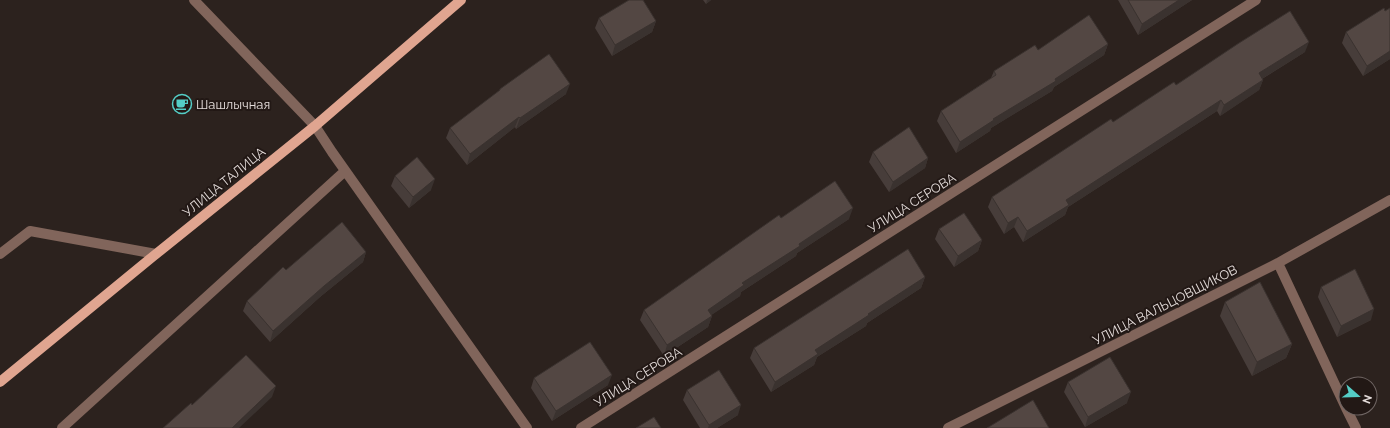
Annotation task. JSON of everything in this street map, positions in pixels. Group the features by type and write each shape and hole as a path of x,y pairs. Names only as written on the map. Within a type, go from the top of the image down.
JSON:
{"main road":[{"name":"УЛИЦА ТАЛИЦА","path":"0,382 315,126 461,0"}],"street":[{"path":"194,0 315,126 345,171 527,428"},
{"name":"УЛИЦА СЕРОВА","path":"581,428 1256,0"},
{"path":"62,428 345,171"},
{"name":"УЛИЦА ВАЛЬЦОВЩИКОВ","path":"948,428 1278,263 1390,200"},
{"path":"0,254 30,231 156,254"},
{"path":"1278,263 1338,391"},
{"path":"1350,416 1356,428"}],"building":[{"path":"629,0 643,0 656,21 615,45 599,18"},
{"path":"1128,0 1179,0 1142,24"},
{"path":"1384,8 1385,11 1390,8 1390,51 1367,66 1346,32"},
{"path":"1290,11 1309,42 1259,73 1263,80 1224,105 1221,100 1066,200 1069,205 1027,231 1018,217 1008,223 992,197 1111,119 1113,122 1174,82 1176,85"},
{"path":"1089,15 1108,44 1055,79 1056,81 993,119 994,120 960,142 941,111 996,75 994,71 1035,45 1038,50"},
{"path":"549,54 570,84 520,118 519,117 470,154 450,128 500,89"},
{"path":"909,127 928,158 893,182 873,152"},
{"path":"417,157 435,179 413,197 395,176"},
{"path":"835,181 853,208 799,244 800,246 742,283 744,285 708,310 712,316 667,345 644,310 779,215 781,218"},
{"path":"964,213 982,240 958,256 939,229"},
{"path":"342,222 366,252 324,286 273,331 247,301 283,267 286,270"},
{"path":"908,249 925,277 815,350 818,354 775,382 754,348"},
{"path":"1355,269 1374,309 1341,326 1321,287"},
{"path":"1260,282 1292,344 1257,362 1225,302"},
{"path":"590,342 612,375 556,411 534,378"},
{"path":"246,355 276,386 232,428 163,428 191,403 192,405"},
{"path":"1110,357 1131,392 1088,417 1068,382"},
{"path":"719,370 741,405 709,425 687,390"},
{"path":"1033,400 1049,428 987,428"},
{"path":"654,417 661,428 636,428"}],"place":[{"name":"Шашлычная","path":"182,104"}]}
